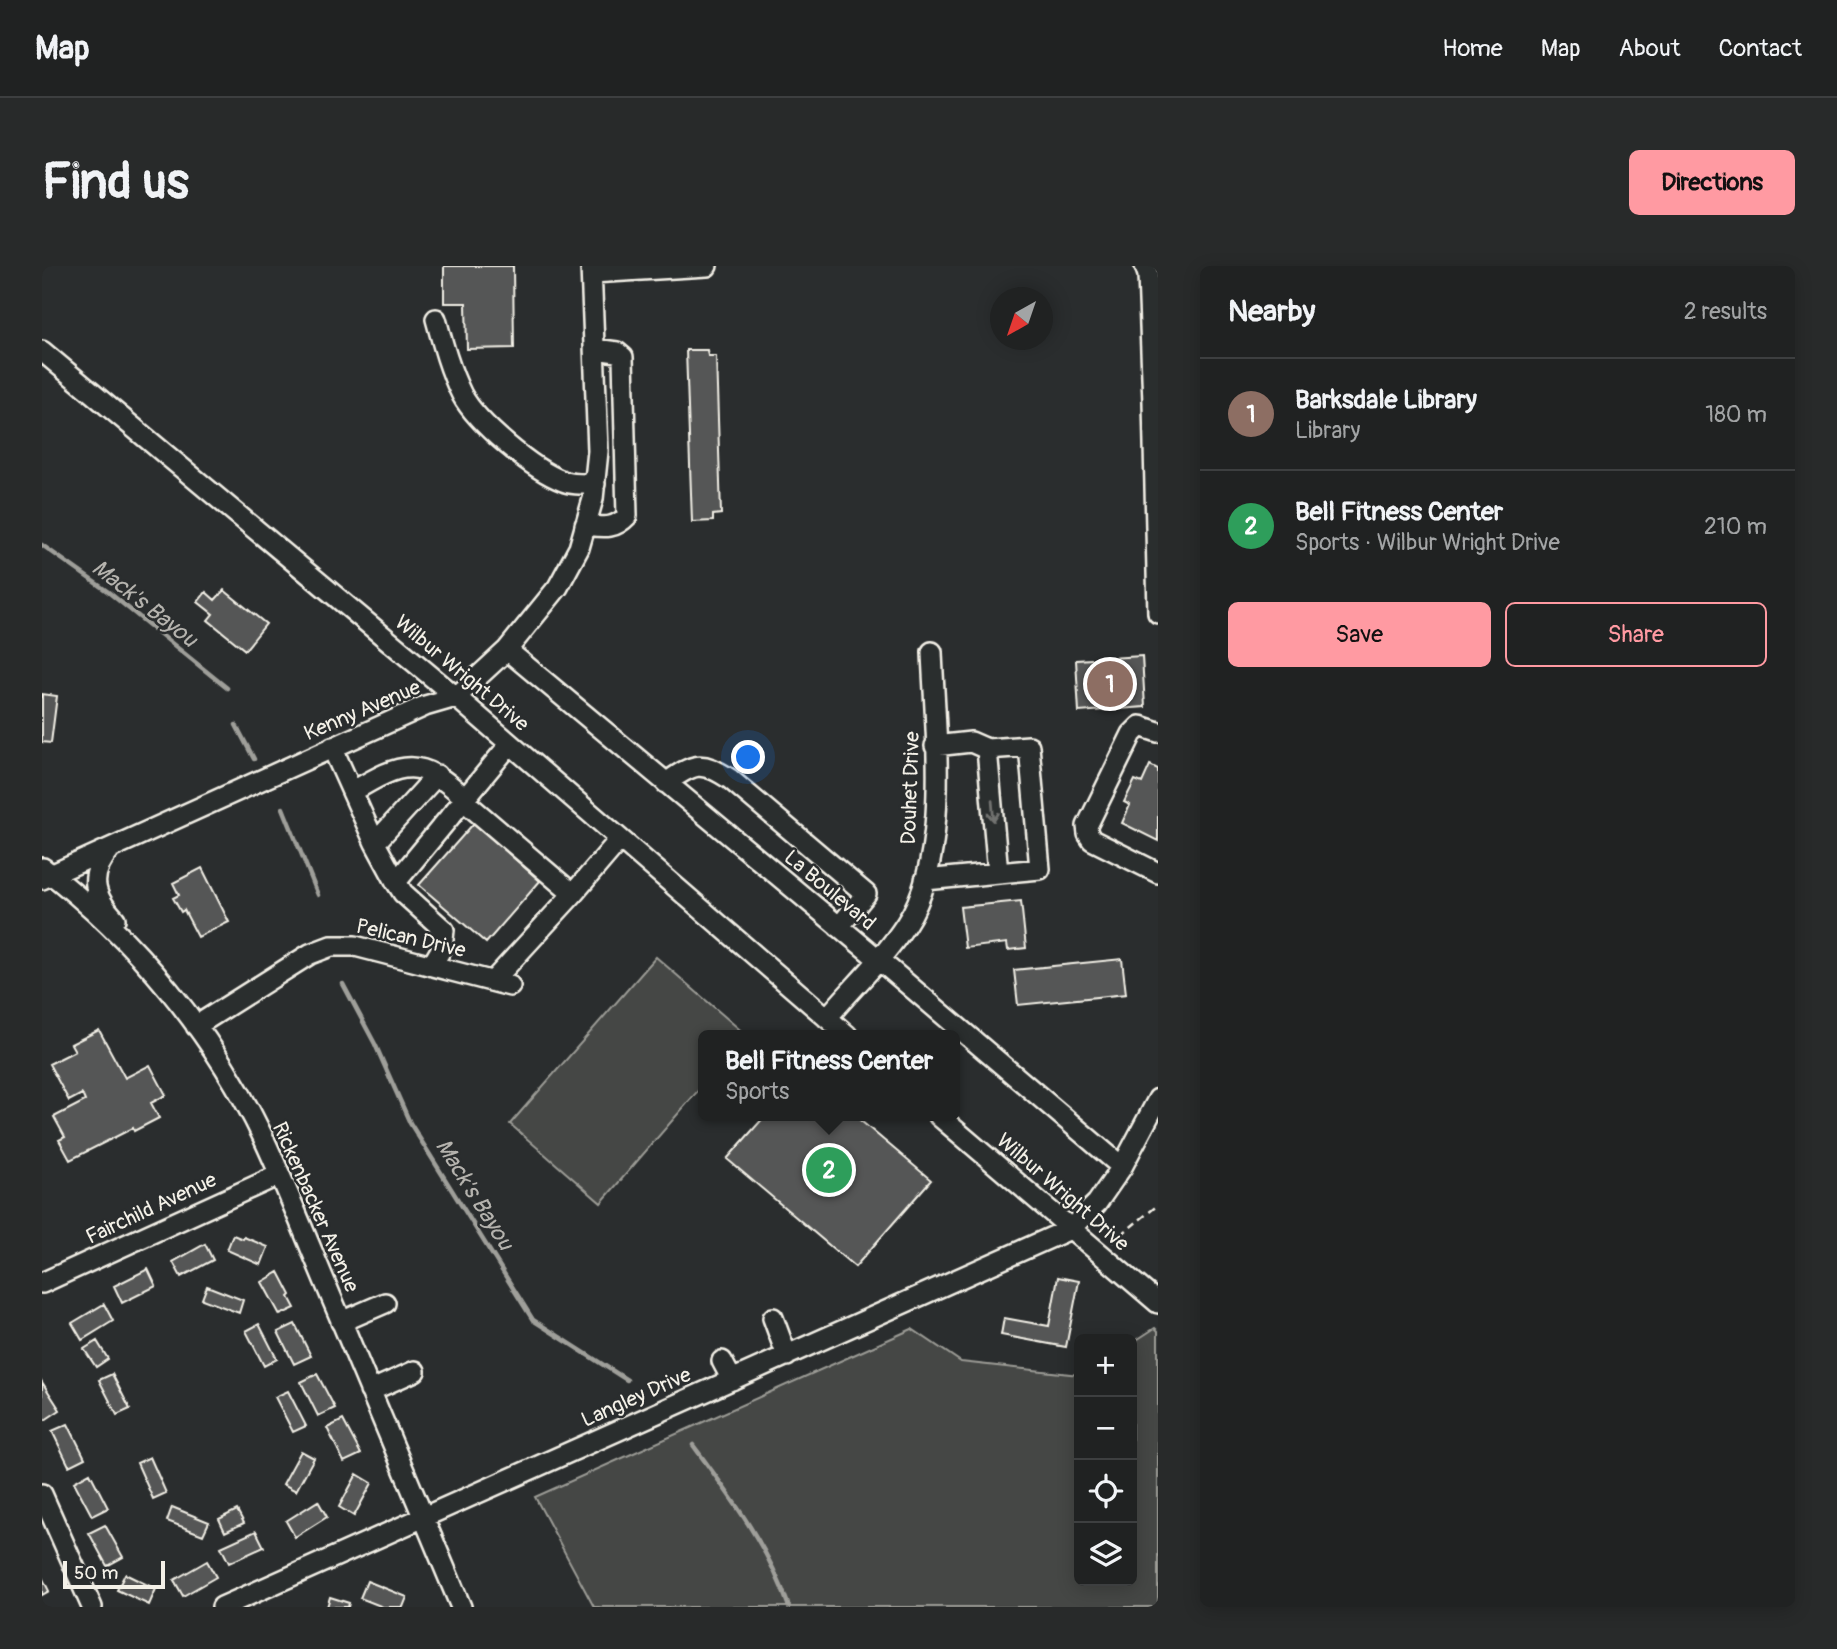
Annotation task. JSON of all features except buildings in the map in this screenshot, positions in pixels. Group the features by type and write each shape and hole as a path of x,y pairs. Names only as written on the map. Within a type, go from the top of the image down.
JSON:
{"street":[{"path":"592,269 707,266"},
{"path":"1144,266 1148,275 1156,404 1158,613"},
{"name":"Kenny Avenue","path":"45,874 111,848 425,706 456,697 507,650 558,587 579,548 593,499 598,451 592,269"},
{"path":"436,319 446,356 462,395 480,418 549,476 566,483 595,484"},
{"path":"585,525 610,528 621,523 627,516 623,357 617,352 594,349"},
{"name":"Wilbur Wright Drive","path":"42,351 456,697 841,1030"},
{"name":"La Boulevard","path":"507,650 878,959 1122,1167"},
{"name":"Douhet Drive","path":"827,1018 907,924 925,880 933,839 937,790 932,652"},
{"path":"1158,732 1140,726 1132,734 1087,826 1092,840 1158,873"},
{"path":"925,880 1040,869 1029,747 988,749 971,742 935,746"},
{"path":"396,882 510,744"},
{"path":"332,747 375,843 396,882 403,893 444,930 442,948 432,965"},
{"path":"988,749 998,873"},
{"path":"666,783 680,773 700,765 713,768 730,779 866,894 839,927"},
{"path":"352,792 385,772 402,768 420,769 438,775 573,894 620,839"},
{"path":"375,843 438,775"},
{"path":"111,848 97,869 96,889 104,908 129,933 135,952"},
{"name":"Rickenbacker Avenue","path":"45,874 103,921 135,952 196,1026 243,1100 279,1175 461,1607"},
{"name":"Pelican Drive","path":"196,1026 324,948 355,946 502,983 573,894"},
{"name":"Langley Drive","path":"222,1607 267,1598 423,1517 1070,1229 1097,1203 1122,1167 1158,1099"},
{"name":"Wilbur Wright Drive","path":"945,1121 1158,1303"},
{"name":"Fairchild Avenue","path":"42,1283 279,1175"},
{"path":"341,1322 385,1303"},
{"path":"773,1318 787,1356"},
{"path":"722,1360 732,1380"},
{"path":"370,1391 415,1371"},
{"path":"42,1494 92,1607"}],"path":[{"path":"1109,1244 1158,1205"}],"shaded area":[{"path":"656,957 740,1030 698,1030 698,1091 601,1203 510,1124"},
{"path":"1155,1328 1158,1331 1158,1607 594,1607 535,1497 912,1329 961,1362 1074,1374 1074,1586 1137,1586 1137,1340"}],"waterway":[{"name":"Mack's Bayou","path":"42,545 107,591 227,688"},
{"name":"Mack's Bayou","path":"236,725 254,759"},
{"name":"Mack's Bayou","path":"283,808 318,895"},
{"name":"Mack's Bayou","path":"343,984 375,1044 410,1123 533,1320 627,1380"},
{"name":"Mack's Bayou","path":"693,1445 735,1503 759,1543 789,1607"}],"place":[{"name":"Barksdale Library","path":"1110,684"},
{"name":"Bell Fitness Center","path":"829,1170"}]}
